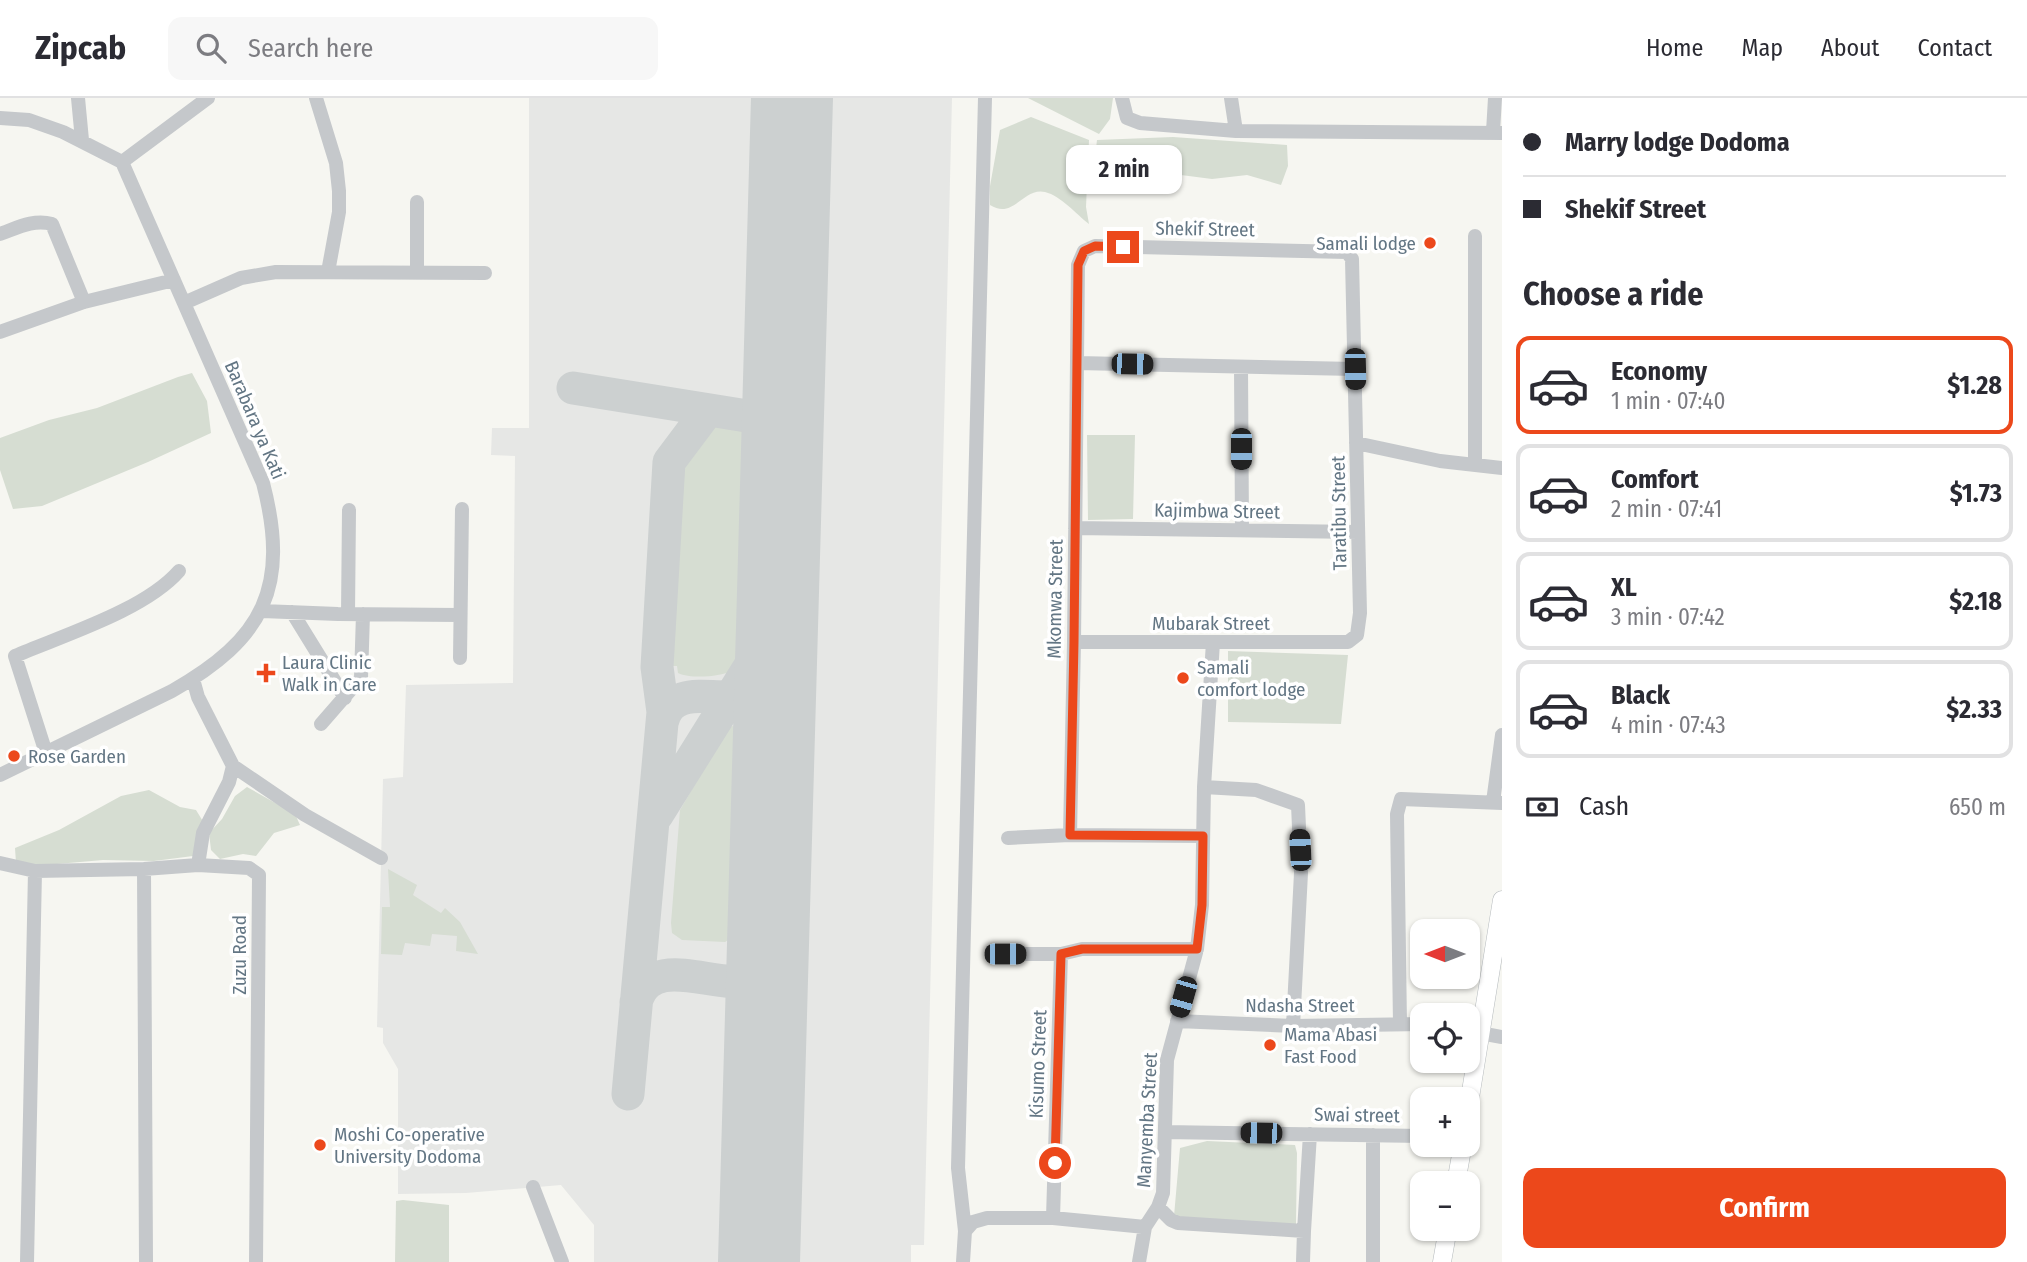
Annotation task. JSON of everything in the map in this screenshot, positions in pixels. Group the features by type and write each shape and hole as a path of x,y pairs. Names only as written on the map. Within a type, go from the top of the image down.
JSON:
{"main road":[{"path":"1480,1008 1502,901"},
{"path":"1442,1262 1446,1241"}],"street":[{"path":"78,98 82,140"},
{"path":"316,98 336,163 340,191 328,272"},
{"path":"963,1262 965,1231 958,1168 985,98"},
{"path":"1122,98 1127,118 1132,122 1236,131 1498,133 1495,98"},
{"path":"1231,98 1236,131"},
{"path":"0,118 29,120 82,140 122,162 203,99"},
{"name":"Barabara ya Kati","path":"0,775 193,679 229,652 262,611 274,571 274,541 263,483 122,162"},
{"path":"417,273 418,202"},
{"path":"0,234 29,223 52,224 84,302"},
{"path":"1475,236 1475,464"},
{"name":"Shekif Street","path":"1077,363 1078,265 1084,251 1095,246 1347,252 1352,259 1355,369"},
{"path":"184,303 241,278 276,272 485,273"},
{"path":"0,332 84,302 174,280"},
{"path":"1077,363 1355,369 1356,443"},
{"name":"Mkomwa Street","path":"1070,835 1077,363"},
{"path":"1241,367 1242,530"},
{"name":"Taratibu Street","path":"1348,642 1357,635 1360,613 1356,443 1440,461 1502,468"},
{"path":"460,658 461,509"},
{"path":"348,614 349,510"},
{"name":"Kajimbwa Street","path":"1075,527 1358,532"},
{"path":"46,753 15,656 141,601 168,583 179,570"},
{"path":"262,611 460,615"},
{"path":"292,612 345,698"},
{"path":"321,724 361,678 363,614"},
{"name":"Mubarak Street","path":"1074,642 1348,642"},
{"name":"Manyemba Street","path":"1139,1262 1145,1227 1158,1207 1163,1193 1167,1060 1197,949 1202,905 1213,642"},
{"path":"193,679 198,697 233,766 304,815 381,858"},
{"path":"1400,1024 1397,814 1401,799 1497,803 1502,735"},
{"path":"198,864 203,833 229,782 233,766"},
{"path":"1205,787 1256,790 1298,804 1301,873 1293,1026"},
{"path":"1008,838 1070,835 1203,836"},
{"name":"Zuzu Road","path":"0,863 35,871 144,869 198,864 249,868 259,875 256,1262"},
{"path":"144,869 146,1262"},
{"path":"27,1262 35,871"},
{"path":"1005,954 1061,954 1082,949 1197,949"},
{"name":"Kisumo Street","path":"1054,1218 1061,954"},
{"name":"Ndasha Street","path":"1177,1021 1293,1026 1410,1024"},
{"path":"1480,1029 1502,1037"},
{"name":"Swai street","path":"1165,1132 1410,1136"},
{"path":"1303,1262 1310,1134"},
{"path":"1373,1135 1373,1262"},
{"path":"533,1187 562,1262"},
{"path":"1158,1207 1178,1223 1304,1231"},
{"path":"965,1231 973,1222 987,1218 1054,1218 1145,1227"}],"shaded area":[{"path":"529,98 952,98 924,1245 911,1245 911,1262 594,1262 594,1225 561,1185 466,1193 398,1194 398,1069 383,1043 383,1028 377,1027 383,779 403,777 406,685 513,683 515,456 491,455 492,428 529,428"},
{"path":"1028,98 1113,98 1110,119 1099,134"},
{"path":"1031,117 1089,140 1086,207 1089,224 1063,201 1045,192 1030,194 1006,209 990,205 990,186 1000,130"},
{"path":"1173,137 1287,145 1288,166 1281,185 1247,175 1212,179 1181,175 1093,174 1097,140"},
{"path":"192,373 207,401 211,433 42,506 13,509 0,470 0,438 49,420 97,408"},
{"path":"713,421 741,426 752,439 747,631 732,671 697,677 678,673 677,666 667,666 681,458"},
{"path":"1087,435 1135,435 1133,519 1088,520"},
{"path":"1228,651 1348,655 1341,724 1228,722"},
{"path":"733,726 745,731 738,931 725,942 682,940 672,933 671,923 680,810 728,727"},
{"path":"247,787 295,814 300,825 274,833 256,856 243,854 220,859 211,850 209,833 222,819 235,796"},
{"path":"149,790 180,807 196,810 204,823 193,856 154,861 103,860 34,866 16,863 15,848 59,830 121,796"},
{"path":"388,869 417,885 413,895 441,913 445,908 460,922 478,954 456,951 457,936 432,934 430,946 405,943 402,955 381,954 382,907 390,907"},
{"path":"1207,1141 1295,1145 1296,1224 1204,1224 1174,1216 1180,1148"},
{"path":"396,1201 449,1205 449,1262 395,1262"}],"taxiway":[{"path":"573,388 784,422"},
{"path":"628,1094 663,712 657,667 669,462 708,410"},
{"path":"657,815 765,642 777,612"},
{"path":"662,723 668,709 677,701 689,697 746,696 764,689 774,676"},
{"path":"636,1002 644,986 656,978 671,975 737,982 756,975 767,958"},
{"path":"736,980 756,990 765,1004"}],"runway":[{"path":"759,1262 792,98"}],"place":[{"name":"Samali lodge","path":"1430,243"},
{"name":"Laura Clinic Walk in Care","path":"266,673"},
{"name":"Samali comfort lodge","path":"1183,678"},
{"name":"Rose Garden","path":"14,756"},
{"name":"Mama Abasi Fast Food","path":"1270,1045"},
{"name":"Moshi Co-operative University Dodoma","path":"320,1145"}],"route":[{"path":"1055,1163 1061,954 1082,949 1197,949 1202,905 1203,836 1070,835 1078,265 1084,251 1095,246 1123,247"}]}
